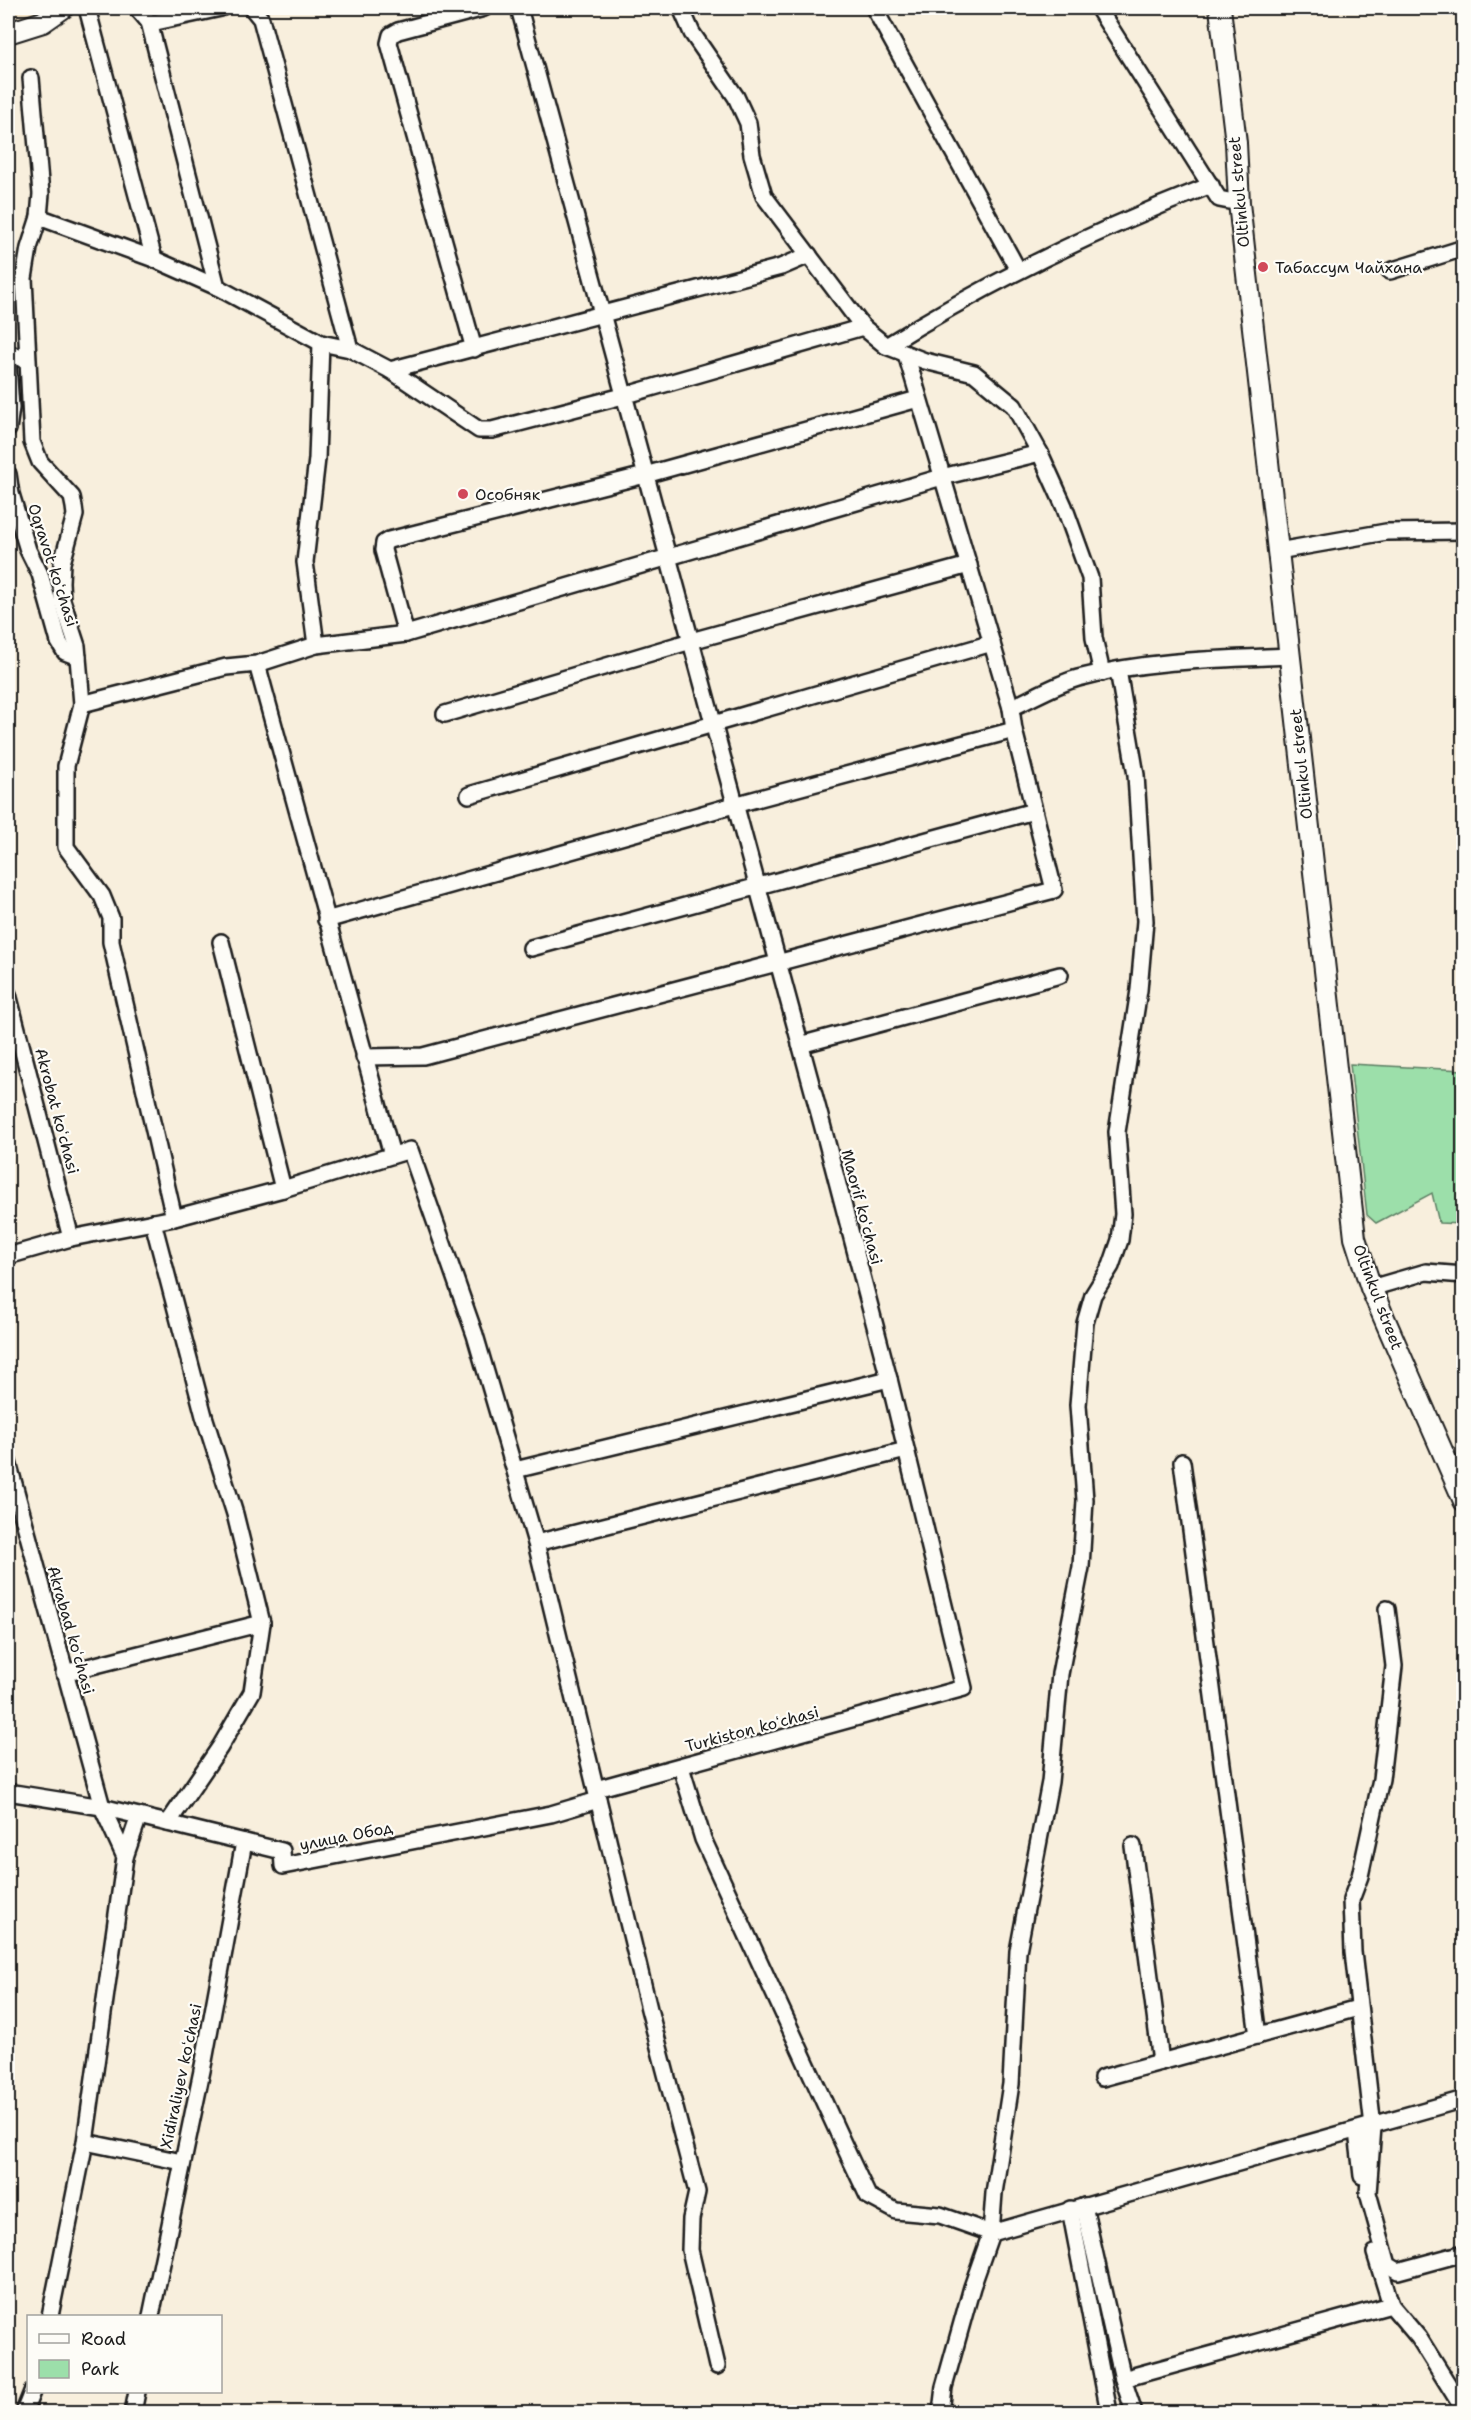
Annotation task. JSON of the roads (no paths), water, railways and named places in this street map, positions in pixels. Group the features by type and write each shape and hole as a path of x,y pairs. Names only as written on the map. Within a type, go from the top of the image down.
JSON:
{"main road":[{"path":"8,33 43,22 63,8"},
{"name":"Oltinkul street","path":"1220,8 1236,143 1239,203 1355,1238 1371,1288 1464,1501"}],"street":[{"path":"87,8 154,260"},
{"path":"137,8 149,22 217,286"},
{"path":"149,22 220,8"},
{"path":"252,8 261,19 350,349"},
{"path":"474,349 389,43 391,35 398,31 484,8"},
{"name":"Maorif koʻchasi","path":"519,8 623,396 692,641 889,1379"},
{"path":"681,8 692,33 736,97 748,123 752,154 764,196 863,327 886,346 974,373 1014,406 1040,453 1064,506 1090,578 1094,638 1102,673"},
{"path":"874,8 1018,270"},
{"path":"1098,8 1219,199 1239,203"},
{"path":"31,78 41,194 39,217 29,248 24,278 26,360 35,453 72,497 74,507 61,582 62,600 78,657 82,704 66,766 66,847 102,896 111,918 111,942 174,1218"},
{"path":"886,346 968,296 1018,270 1125,219 1211,185"},
{"path":"39,217 217,286 321,343 350,349 390,370 479,430 492,430 623,396 863,327"},
{"path":"1390,271 1464,248"},
{"path":"390,370 782,267 809,255"},
{"path":"316,645 306,562 317,459 321,343"},
{"path":"8,353 26,360"},
{"path":"364,1057 423,1056 778,965 1054,890 1014,730 1011,708 906,354"},
{"path":"8,366 11,408 8,429"},
{"path":"406,634 383,550 384,543 645,475 918,399"},
{"path":"82,704 226,667 257,664 316,645 406,634 942,477 1040,453"},
{"name":"Oqravot koʻchasi","path":"8,474 11,494 28,550 40,574 59,642 64,652 78,657"},
{"path":"1278,551 1386,532 1464,531"},
{"path":"445,714 692,641 969,565"},
{"path":"470,795 992,643"},
{"path":"1011,708 1076,679 1118,670 1202,659 1289,656"},
{"path":"257,664 392,1155"},
{"path":"941,2412 944,2387 964,2315 991,2233 994,2193 1011,2084 1018,1951 1050,1782 1060,1674 1081,1567 1085,1500 1078,1404 1085,1323 1093,1295 1111,1266 1120,1240 1123,1214 1117,1132 1139,990 1145,921 1136,775 1118,670"},
{"path":"326,920 734,805 1014,730"},
{"path":"531,948 756,885 1034,812"},
{"path":"221,942 283,1190"},
{"path":"800,1045 1060,975"},
{"name":"Akrobat koʻchasi","path":"8,994 71,1238"},
{"path":"8,1257 71,1238 174,1218 283,1190 410,1150 476,1335 536,1543 697,2192 691,2219 690,2250 717,2366"},
{"path":"153,1222 204,1416 235,1514 262,1623 252,1692 220,1747 168,1823"},
{"path":"1371,1288 1426,1272 1464,1275"},
{"path":"515,1470 889,1379"},
{"name":"Turkiston koʻchasi","path":"889,1379 964,1688 681,1767 703,1839 868,2196 896,2211 940,2215 991,2233"},
{"path":"536,1543 906,1450"},
{"name":"Akrabad koʻchasi","path":"8,1462 102,1807 125,1857"},
{"path":"1182,1462 1258,2036"},
{"path":"1386,1609 1394,1666 1381,1779 1360,1876 1351,1900 1358,2008 1373,2127 1368,2193 1388,2265 1398,2271 1464,2253"},
{"path":"64,1673 262,1623"},
{"path":"597,1794 681,1767"},
{"name":"улица Обод","path":"8,1792 102,1807 282,1851 283,1866 541,1816 597,1794"},
{"path":"50,2315 85,2142 125,1857 139,1816"},
{"name":"Xidiraliyev koʻchasi","path":"152,2315 204,2061 244,1842"},
{"path":"1133,1846 1161,2062"},
{"path":"1102,2078 1358,2008"},
{"path":"991,2233 1357,2132 1464,2099"},
{"path":"1357,2132 1375,2258 1391,2305 1419,2338 1464,2410"},
{"path":"85,2142 182,2162"},
{"path":"1077,2208 1134,2412"},
{"path":"1077,2208 1109,2412"},
{"path":"1124,2379 1391,2305"},
{"path":"24,2412 31,2393"},
{"path":"133,2412 137,2393"}],"place":[{"name":"Табассум Чайхана","path":"1263,267"},
{"name":"Особняк","path":"463,494"}]}
